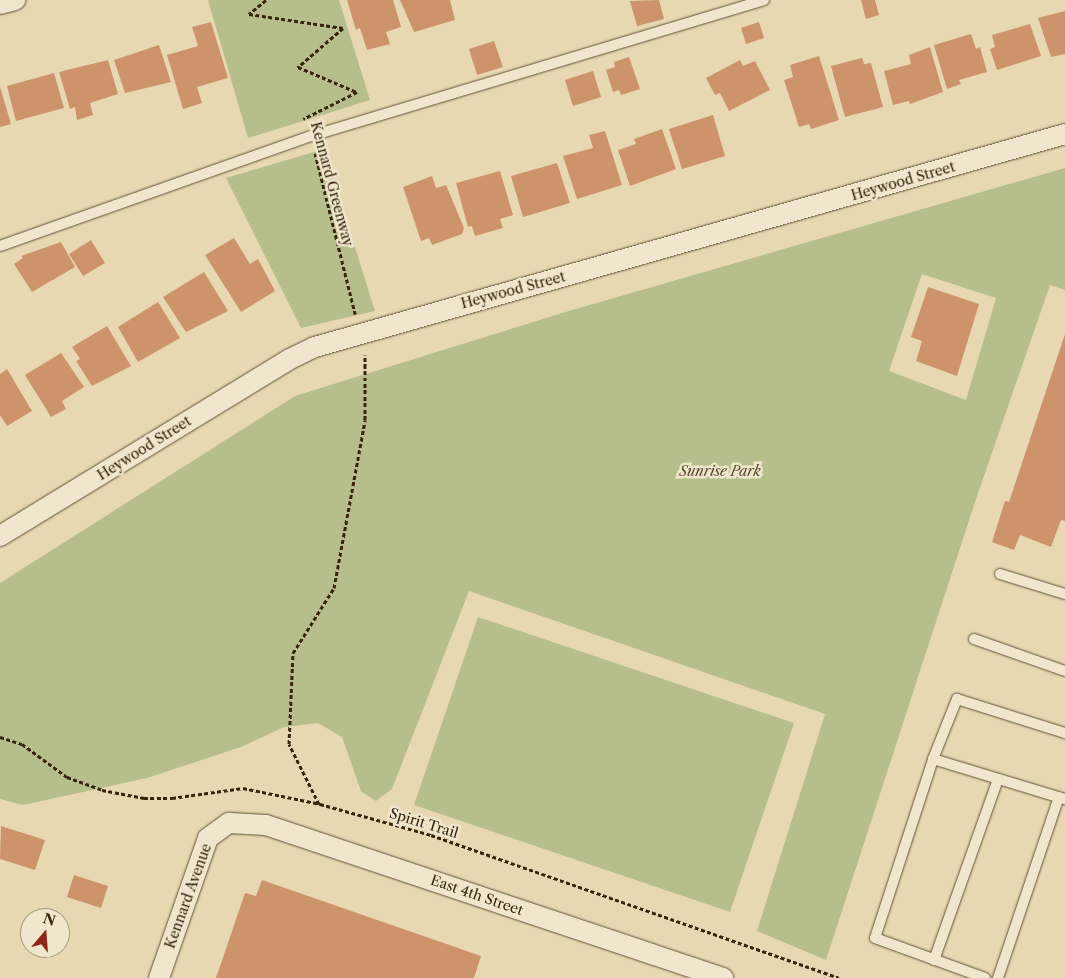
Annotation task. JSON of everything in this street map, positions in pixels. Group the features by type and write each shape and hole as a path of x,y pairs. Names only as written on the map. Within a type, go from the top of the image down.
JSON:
{"street":[{"path":"0,4 15,0"},
{"name":"Heywood Street","path":"0,536 290,359 316,347 1065,134"},
{"name":"Kennard Avenue","path":"159,978 208,838 229,823"},
{"name":"East 4th Street","path":"229,823 266,825 723,978"}],"lane":[{"path":"0,246 311,136 764,0"},
{"path":"1000,574 1065,594"},
{"path":"974,639 1065,671"},
{"path":"985,978 875,938 933,759 957,699 1065,732"},
{"path":"933,759 1062,798 998,978"},
{"path":"934,960 998,779"}],"path":[{"name":"Kennard Greenway","path":"266,0 249,14 343,28 298,67 357,92 303,118 311,136 355,315"},
{"path":"320,804 289,744 293,653 334,588 365,420 365,354"},
{"name":"Spirit Trail","path":"0,737 22,744 67,777 102,790 144,798 172,798 243,788 320,804 431,835 839,978"}],"green space":[{"path":"208,0 339,0 370,100 248,138"},
{"path":"324,149 375,311 301,328 226,178"},
{"name":"Sunrise Park","path":"1065,168 1065,290 1050,285 975,502 826,960 757,931 825,714 469,591 392,789 376,801 361,791 342,737 318,723 284,727 241,747 147,778 23,805 0,799 0,583 295,396 562,313","holes":["922,274 996,298 966,400 889,371"]},
{"path":"478,617 794,723 730,912 414,805"}],"building":[{"path":"347,0 393,0 401,27 386,32 390,44 367,50 360,28 356,30"},
{"path":"400,0 450,0 455,20 414,32"},
{"path":"659,0 664,19 637,26 630,1"},
{"path":"861,0 875,0 879,15 866,19"},
{"path":"1065,11 1065,54 1051,57 1038,18"},
{"path":"211,22 228,78 197,87 202,103 183,109 167,55 198,46 192,27"},
{"path":"759,22 764,38 746,44 741,28"},
{"path":"1030,24 1041,56 997,70 990,49 995,47 992,35"},
{"path":"971,34 976,49 980,47 987,72 959,80 961,84 947,89 934,45"},
{"path":"494,41 503,67 477,75 469,49"},
{"path":"159,45 171,82 125,93 114,60"},
{"path":"930,47 943,92 910,104 909,101 893,105 884,71 911,64 909,55"},
{"path":"819,56 839,120 811,129 809,124 799,127 784,80 793,77 790,65"},
{"path":"629,57 640,89 621,95 619,90 613,92 606,70 615,67 614,62"},
{"path":"862,58 864,64 871,63 883,107 845,117 831,66"},
{"path":"108,60 118,94 90,103 93,115 77,120 75,107 70,109 59,72"},
{"path":"740,60 743,66 755,61 770,90 729,111 720,93 715,95 706,78"},
{"path":"593,71 601,97 573,106 565,80"},
{"path":"54,73 64,108 16,121 7,86"},
{"path":"0,87 11,124 0,127"},
{"path":"713,115 725,156 682,169 669,129"},
{"path":"662,129 676,169 630,186 618,150 636,144 634,139"},
{"path":"605,131 622,185 577,199 563,156 593,148 589,135"},
{"path":"557,163 570,203 523,217 511,176"},
{"path":"500,171 513,215 500,219 503,228 475,236 472,226 468,227 456,183"},
{"path":"432,176 436,188 446,185 464,228 462,234 432,245 429,238 421,241 403,187"},
{"path":"234,238 250,264 258,259 275,291 241,312 205,255"},
{"path":"91,240 105,263 83,276 69,254"},
{"path":"61,242 75,267 32,292 14,264 23,258 21,256"},
{"path":"204,272 228,311 186,332 163,297"},
{"path":"928,287 979,304 957,376 916,361 922,341 911,337"},
{"path":"158,302 180,338 138,362 118,327"},
{"path":"107,326 131,366 92,386 76,361 80,359 72,347"},
{"path":"1065,334 1065,521 1061,520 1051,547 1020,535 1014,550 992,542 1005,501 1009,502"},
{"path":"61,353 84,387 62,401 66,409 51,417 25,375"},
{"path":"7,369 32,411 7,426 0,415 0,374"},
{"path":"1,826 45,840 35,870 0,859"},
{"path":"74,875 108,886 101,908 67,897"},
{"path":"262,880 481,956 474,978 216,978 245,893 256,896"}]}
